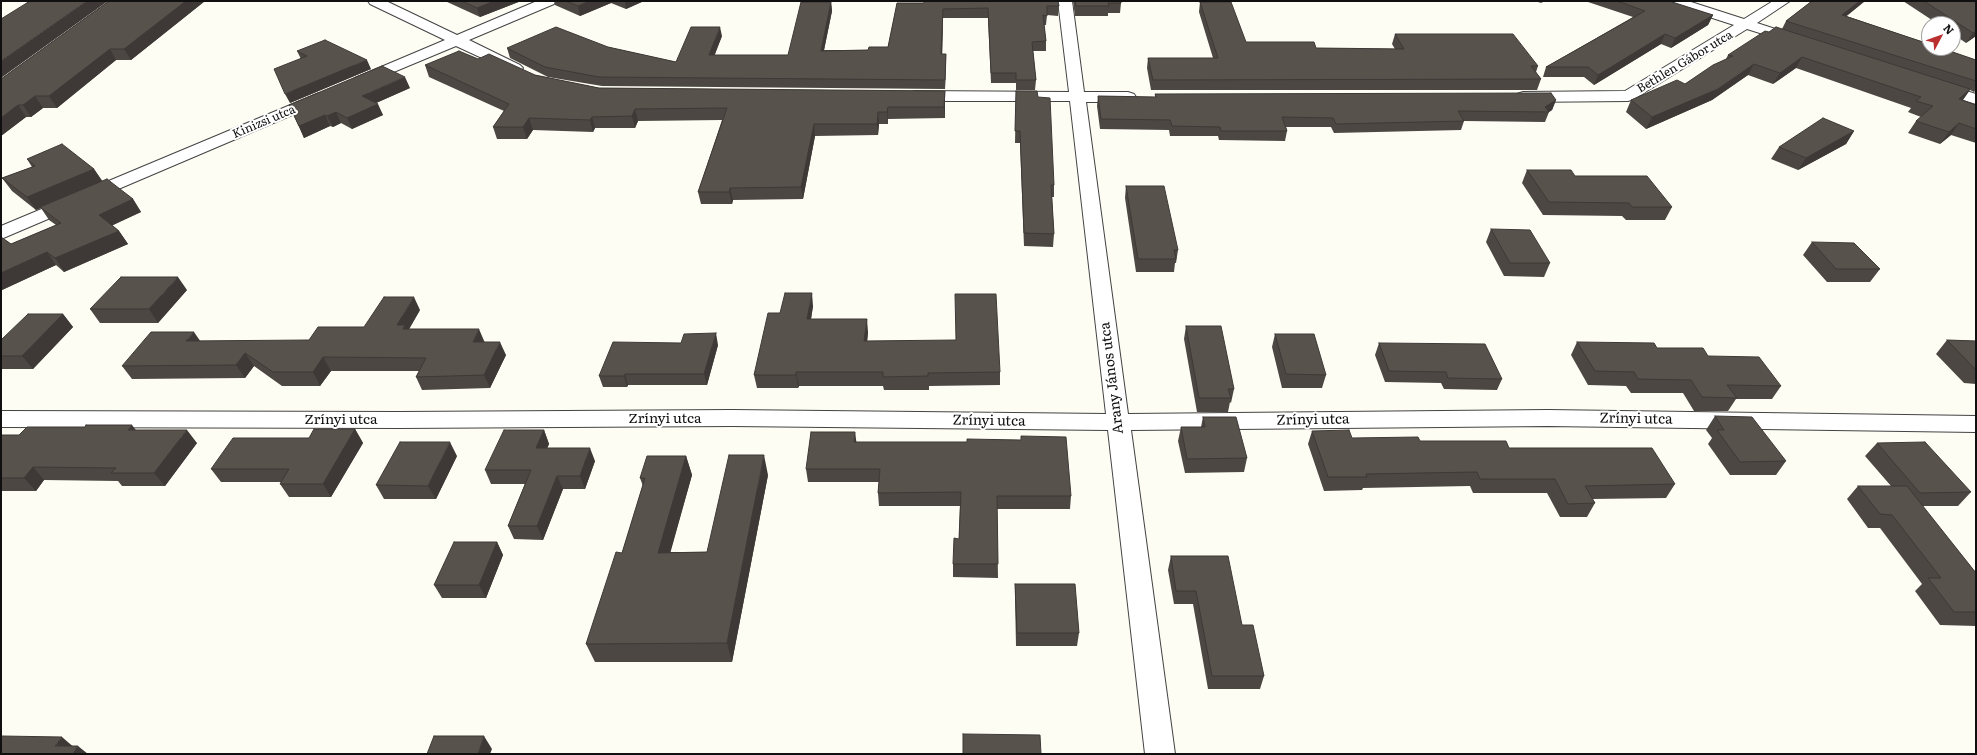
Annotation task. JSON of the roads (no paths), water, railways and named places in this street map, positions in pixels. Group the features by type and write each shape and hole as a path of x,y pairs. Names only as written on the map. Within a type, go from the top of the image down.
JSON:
{"street":[{"path":"375,1 530,76"},
{"name":"Kinizsi utca","path":"1,233 549,1"},
{"name":"Arany János utca","path":"1065,1 1160,754"},
{"path":"1674,1 1813,46"},
{"name":"Bethlen Gábor utca","path":"1508,97 1628,96 1783,1"},
{"path":"1924,82 1976,99"},
{"path":"904,96 1142,97"},
{"name":"Zrínyi utca","path":"1,419 407,420 740,418 1117,422 1548,418 1976,424"}]}
